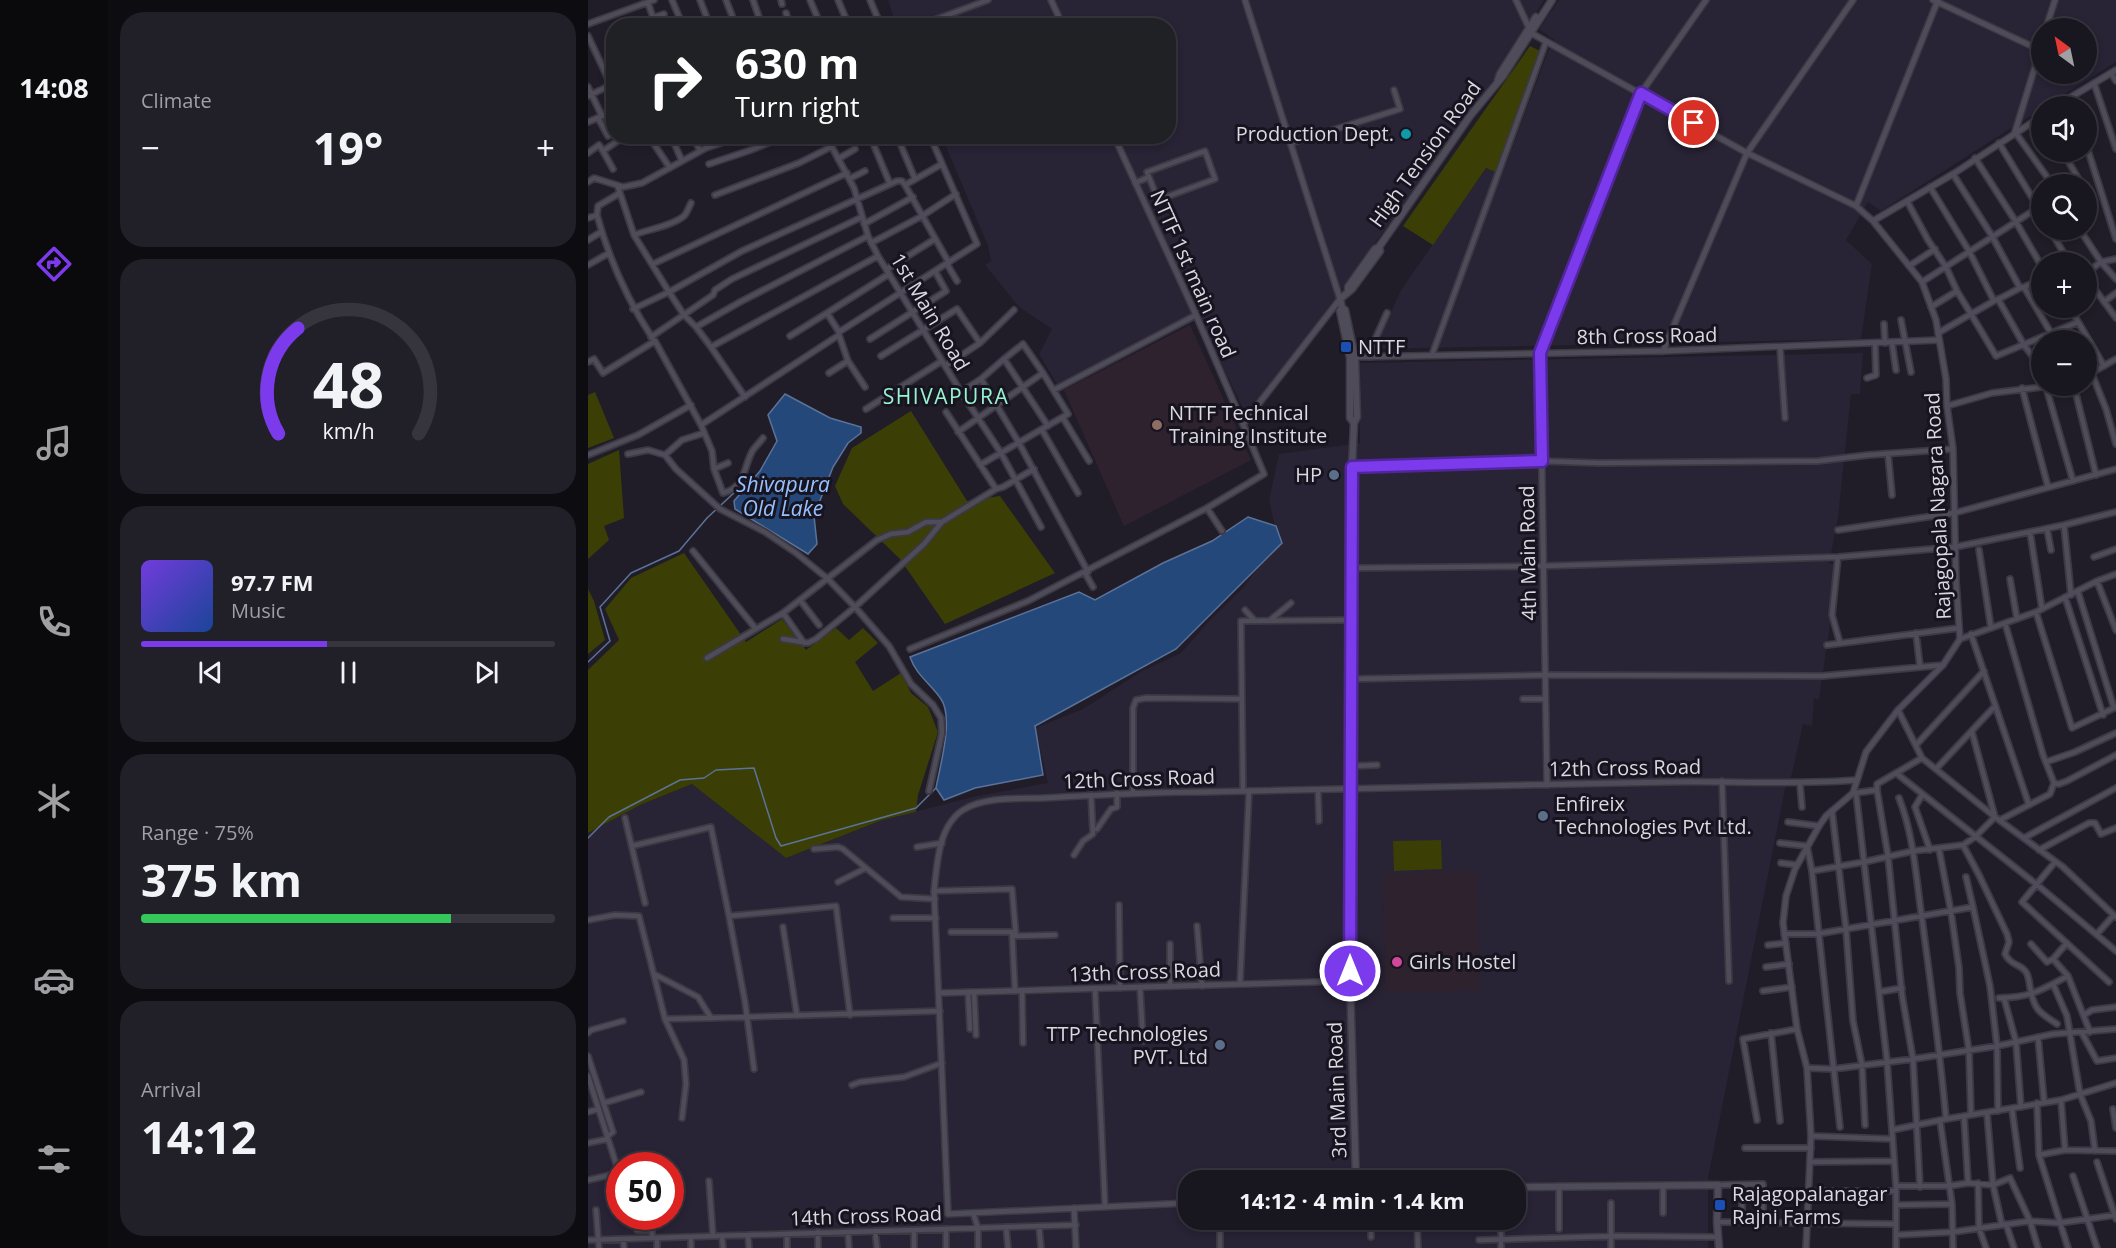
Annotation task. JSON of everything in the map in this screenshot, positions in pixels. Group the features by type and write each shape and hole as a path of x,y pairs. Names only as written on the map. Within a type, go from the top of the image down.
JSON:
{"main road":[{"name":"High Tension Road","path":"1530,31 1547,0"},
{"name":"High Tension Road","path":"1341,299 1352,289 1380,251 1379,247 1466,121 1498,81 1500,74 1552,0"},
{"name":"3rd Main Road","path":"1341,299 1340,311 1350,358 1350,418 1354,423"},
{"name":"3rd Main Road","path":"1342,308 1345,310 1355,357 1357,417 1354,423 1352,467 1350,981 1356,1170"},
{"path":"1526,1187 1718,1185 1719,1248"}],"street":[{"path":"588,24 654,0"},
{"path":"672,0 679,18"},
{"path":"700,0 707,18"},
{"path":"726,0 733,18"},
{"path":"753,0 759,18"},
{"path":"810,0 818,18"},
{"path":"838,0 846,18"},
{"path":"870,0 878,18"},
{"path":"940,18 988,0"},
{"path":"1051,0 1059,18"},
{"path":"910,649 1028,601 1207,508 1264,474 1243,424 1341,299 1245,0"},
{"path":"1516,0 1530,31"},
{"name":"4th Main Road","path":"1547,785 1540,353 1641,93 1706,0"},
{"path":"1663,351 1747,153 1852,0"},
{"path":"2049,18 2055,0"},
{"path":"1856,206 1936,1 2031,43"},
{"path":"646,2 653,18 664,14"},
{"path":"786,13 788,18"},
{"name":"Rajagopala Nagara Road","path":"1530,31 1747,153 1856,206 1873,221 1922,282 1936,320 1946,379 1953,449 1960,639 1943,665 1898,710 1866,752 1854,793 1832,811 1819,826 1797,865 1786,896 1784,934 1797,1029 1807,1068 1811,1136 1806,1248"},
{"path":"588,36 606,72"},
{"path":"1432,355 1546,42"},
{"path":"2097,81 2114,71 2116,81"},
{"path":"2015,132 2031,80"},
{"path":"2074,96 2092,84"},
{"path":"2094,84 2116,149"},
{"path":"588,87 606,131"},
{"path":"590,95 606,87"},
{"path":"1291,144 1400,109 1394,90"},
{"path":"588,122 606,114"},
{"path":"1873,221 1953,174 2031,122"},
{"path":"2015,132 2045,174"},
{"path":"1999,143 2031,192"},
{"path":"603,151 613,144"},
{"path":"654,144 670,168"},
{"path":"675,144 682,161"},
{"path":"696,144 699,151"},
{"path":"588,183 594,178 618,187 642,183 699,151 719,144"},
{"path":"709,164 766,144"},
{"name":"1st Main Road","path":"829,144 849,179 868,236 878,256 1001,453 1041,527"},
{"path":"873,144 890,184"},
{"path":"900,144 915,179"},
{"path":"701,425 901,291 977,244 933,144"},
{"name":"NTTF 1st main road","path":"1118,144 1243,424"},
{"path":"588,153 599,145 613,170"},
{"path":"715,195 799,163 831,147"},
{"path":"838,159 855,150"},
{"path":"1205,151 1215,179 1158,200 1149,177 1147,172 1205,151"},
{"path":"1975,158 2033,252"},
{"path":"2092,162 2116,239"},
{"path":"905,185 942,164"},
{"path":"849,179 865,171"},
{"path":"653,264 846,173"},
{"path":"1953,174 2048,330"},
{"path":"1135,183 1149,177"},
{"path":"633,309 669,292 742,250 900,180 913,197 957,281"},
{"path":"618,187 634,235 684,315 711,347 745,397"},
{"path":"1930,187 1996,300 2031,354"},
{"path":"620,193 598,206 597,215 601,232 633,309 653,339 705,433 723,493 732,490 743,476 754,448 763,438"},
{"path":"871,243 922,216 956,194"},
{"path":"864,224 913,197"},
{"path":"1907,201 1996,356 2031,342"},
{"path":"634,235 651,228 662,227 684,215 691,203"},
{"path":"1922,282 2031,212"},
{"path":"588,218 597,215"},
{"path":"588,362 594,359 603,373 653,339 732,279 862,217"},
{"path":"588,240 601,232"},
{"path":"696,327 868,236"},
{"path":"790,336 935,239"},
{"path":"2087,240 2116,279"},
{"path":"1909,266 1935,249"},
{"path":"588,265 609,253"},
{"path":"711,347 878,256"},
{"path":"2097,265 2101,262 2116,259"},
{"path":"870,339 946,291 935,271"},
{"path":"1938,333 1996,300 2031,284"},
{"path":"1931,307 1957,291"},
{"path":"2097,292 2116,318"},
{"path":"2104,302 2116,293"},
{"path":"881,356 925,331 957,309 980,343"},
{"path":"945,366 980,343 1014,310"},
{"path":"827,313 839,334 848,360 865,387"},
{"path":"1370,357 1387,313"},
{"path":"1054,390 1196,315"},
{"path":"2076,318 2104,366"},
{"path":"1901,320 1911,372"},
{"path":"2060,330 2078,322"},
{"path":"1884,324 1885,343"},
{"name":"8th Cross Road","path":"1355,357 1663,351 1939,340"},
{"path":"1892,343 1896,370"},
{"path":"961,392 981,379 1023,344 1068,414 980,465"},
{"path":"1867,378 1876,375 1875,344"},
{"path":"1780,347 1785,418"},
{"path":"1004,359 1048,426"},
{"path":"2097,370 2116,359"},
{"path":"829,373 848,360"},
{"path":"866,409 942,361"},
{"path":"958,432 1043,373"},
{"path":"981,379 1034,469 1093,587"},
{"path":"986,386 993,382"},
{"path":"1947,406 1992,393 2031,387"},
{"path":"2022,388 2048,487"},
{"path":"2097,392 2114,429 2116,444"},
{"path":"2051,396 2073,481"},
{"path":"2076,396 2096,475"},
{"path":"588,455 638,435 691,405"},
{"path":"946,412 996,489"},
{"path":"1063,418 1089,461"},
{"path":"1042,430 1078,493"},
{"path":"666,455 682,440 705,433"},
{"path":"1352,467 1542,461 1599,463 1807,461 1953,449"},
{"path":"628,454 648,450 666,455 676,469 718,507 765,531 796,553 828,579 855,607 889,646 911,684 933,705 941,718 942,733 928,791"},
{"path":"1888,454 1892,495"},
{"path":"714,469 728,464"},
{"path":"783,639 804,643 816,639 924,544 942,522 1034,469"},
{"path":"1838,530 1954,513 2116,469"},
{"path":"1207,508 1222,531"},
{"path":"1352,568 1543,566 1838,557 1955,547 2047,529 2116,512"},
{"path":"707,658 783,613 881,537 908,532 926,522 942,522"},
{"path":"2064,525 2068,596 2103,715"},
{"path":"2047,529 2051,550"},
{"path":"2030,532 2042,609"},
{"path":"2094,557 2116,549"},
{"path":"1979,550 1991,628"},
{"path":"693,551 756,629"},
{"path":"1838,557 1832,615 1840,643"},
{"path":"1960,639 2036,612 2097,581 2116,575"},
{"path":"2010,579 2017,619"},
{"path":"2097,581 2116,630"},
{"path":"2036,612 2072,728 2103,715 2115,708 2078,592"},
{"path":"800,600 819,625"},
{"path":"1269,621 1291,603"},
{"path":"1245,610 1255,621"},
{"path":"783,613 804,643"},
{"path":"1240,984 1246,791 1241,621 1352,620"},
{"path":"1812,871 1913,851 1963,845 1998,819 2049,794 2054,783 2005,623"},
{"path":"1827,645 1959,628"},
{"path":"1916,633 1920,667"},
{"path":"1971,634 2029,805"},
{"path":"1352,679 1545,675 1822,676 1943,665"},
{"path":"1916,745 1984,670"},
{"path":"1133,792 1136,700 1146,698 1242,699"},
{"path":"1523,699 1545,699"},
{"path":"1936,769 1995,706"},
{"path":"1898,710 1922,758 2063,867 2115,916 2097,934"},
{"path":"1972,732 1998,819"},
{"path":"2046,762 2075,752 2116,733"},
{"path":"2054,783 2067,781 2116,755"},
{"path":"1920,1187 1913,1059 1877,784 1922,758"},
{"path":"1352,766 1377,765"},
{"path":"1896,773 2116,951"},
{"name":"12th Cross Road","path":"1074,1208 948,1214 934,891 947,827 964,809 975,804 1011,800 1133,792 1352,790 1722,781 1800,784 1857,780"},
{"path":"1722,781 1729,981"},
{"path":"1800,784 1802,807"},
{"path":"2024,838 2116,788"},
{"path":"1318,790 1319,821"},
{"path":"1877,790 1854,793 1887,1061 1896,1189 1896,1248"},
{"path":"1097,829 1111,809 1117,807 1117,793"},
{"path":"1074,855 1083,841 1093,834 1091,795"},
{"path":"1922,795 1915,807 1930,850"},
{"path":"1899,798 1905,813 1913,851 1941,1055 1946,1119"},
{"path":"1832,811 1846,929 1853,1021 1862,1065 1865,1125"},
{"path":"625,818 645,903"},
{"path":"1788,822 1819,826"},
{"path":"2039,850 2089,823 2095,824 2100,834 2116,828"},
{"path":"632,846 711,827 729,916 754,1069"},
{"path":"917,847 942,843"},
{"path":"1780,843 1807,846 1812,871 1817,934 1840,1127"},
{"path":"1963,845 2007,934 2009,942 2005,954 2013,965 2023,968 2029,977 2037,1011 2057,1024"},
{"path":"814,849 838,848 901,897 935,899"},
{"path":"1939,849 1951,912 1960,993 1970,1051 1971,1115"},
{"path":"2055,862 2022,902 2109,982"},
{"path":"1781,863 1797,865"},
{"path":"838,882 866,868"},
{"path":"1966,877 1990,986 1997,1046 1998,1111"},
{"path":"934,891 1011,889 1016,936 1055,935"},
{"path":"1119,905 1120,988"},
{"path":"729,916 836,906 850,1015"},
{"path":"1784,934 1817,934 1973,908"},
{"path":"588,920 615,915 639,916 665,1019 684,1060 686,1084 682,1118"},
{"path":"893,918 936,918"},
{"path":"1197,926 1202,986"},
{"path":"783,927 797,1016"},
{"path":"951,932 1012,932 1014,991"},
{"path":"1768,945 1786,943"},
{"path":"2031,944 2047,962 2067,943"},
{"path":"1170,944 1170,986"},
{"path":"2053,958 2068,976 2090,1032"},
{"path":"1766,967 1789,964"},
{"path":"654,974 698,997 711,1018"},
{"path":"2021,1107 2016,1042 2002,998 2032,995 2068,976"},
{"name":"13th Cross Road","path":"940,993 1350,981"},
{"path":"2053,984 2067,1016 2080,1094 2091,1121 2095,1151"},
{"path":"1140,987 1143,1041"},
{"path":"1763,991 1792,987"},
{"path":"1879,992 1902,988"},
{"path":"1095,989 1105,1206"},
{"path":"1022,991 1023,1043"},
{"path":"970,1029 971,992"},
{"path":"971,992 975,1035"},
{"path":"2084,1015 2092,1010 2116,1007"},
{"path":"665,1019 941,1011"},
{"path":"588,1033 591,1030 623,1021"},
{"path":"1757,1120 1743,1039 1797,1029"},
{"path":"1807,1068 1833,1069 1913,1059 2070,1032 2116,1029"},
{"path":"2082,1032 2097,1061 2116,1058"},
{"path":"1771,1033 1780,1121"},
{"path":"2038,1037 2044,1101"},
{"path":"588,1056 613,1132 608,1137 588,1143"},
{"path":"852,1085 904,1077 942,1063"},
{"path":"588,1076 619,1173 588,1180"},
{"path":"1892,1130 1916,1124 2013,1109 2044,1101 2061,1100 2116,1083"},
{"path":"603,1103 641,1092"},
{"path":"2061,1100 2065,1150"},
{"path":"2037,1103 2039,1155 2068,1248"},
{"path":"588,1112 599,1109"},
{"path":"2013,1109 2020,1168"},
{"path":"2114,1110 2116,1128"},
{"path":"1988,1113 1993,1185 2004,1224 2014,1248"},
{"path":"1964,1116 1968,1183"},
{"path":"1940,1120 1952,1204 1953,1248"},
{"path":"1811,1136 1892,1139"},
{"path":"1746,1148 1811,1148"},
{"path":"2039,1155 2065,1150 2116,1151"},
{"path":"1811,1162 1894,1161"},
{"path":"1896,1235 1953,1232 2030,1221 2059,1223 2116,1216 2097,1162"},
{"path":"2073,1176 2097,1248"},
{"path":"1809,1191 1896,1189 1968,1183 1993,1185 2010,1178 2030,1221 2038,1248"},
{"path":"709,1181 713,1236"},
{"path":"1978,1183 1979,1228 1986,1248"},
{"path":"1718,1185 1763,1184 1763,1222"},
{"path":"1742,1185 1742,1222"},
{"path":"1559,1186 1559,1229"},
{"path":"1663,1186 1663,1214"},
{"path":"1076,1248 1074,1208 1178,1203"},
{"path":"1611,1203 1611,1248"},
{"path":"1896,1205 1952,1204"},
{"path":"596,1210 599,1248"},
{"path":"973,1213 978,1228 978,1248"},
{"path":"1717,1222 1896,1224"},
{"name":"14th Cross Road","path":"588,1240 1076,1225"},
{"path":"1039,1226 1041,1248"},
{"path":"1006,1227 1008,1248"},
{"path":"946,1229 946,1248"},
{"path":"652,1230 657,1248"},
{"path":"914,1230 914,1248"},
{"path":"1220,1230 1220,1248"},
{"path":"1371,1230 1371,1237"},
{"path":"1417,1230 1418,1248"},
{"path":"1501,1230 1501,1248"},
{"path":"875,1231 877,1248"},
{"path":"818,1232 818,1248"},
{"path":"848,1232 849,1248"},
{"path":"787,1234 787,1248"},
{"path":"748,1235 749,1248"},
{"path":"722,1236 723,1248"},
{"path":"1479,1240 1611,1236 1718,1237"},
{"path":"691,1237 691,1248"},
{"path":"623,1239 624,1248"}],"shaded area":[{"path":"888,0 1544,0 1505,66 1269,388 1246,414 1199,319 1058,386 1039,354 1052,329 1019,307 985,265 991,261 988,246 945,144 1176,144 1176,18 894,18"},
{"path":"1559,0 2116,0 2116,62 2097,74 2097,18 2031,18 2031,84 2080,84 2061,96 2031,96 2031,115 1881,211 1868,202 1846,240 1872,264 1861,339 1374,349 1401,290 1486,168 1502,174 1554,40 1539,29"},
{"name":"NTTF Technical Training Institute","path":"1190,325 1251,460 1124,526 1064,390"},
{"path":"1863,353 1860,394 1851,394 1838,518 1829,564 1839,564 1819,699 1814,699 1812,726 1803,724 1792,774 1785,789 1708,1178 1708,1248 588,1248 588,834 640,805 692,784 786,858 882,820 977,796 1048,783 1035,728 1083,709 1142,671 1181,653 1243,588 1278,540 1269,500 1279,454 1360,443 1359,363"},
{"path":"1477,871 1480,990 1386,993 1383,874"}],"green space":[{"path":"1530,46 1540,51 1496,172 1486,168 1433,245 1403,226"},
{"path":"595,392 614,438 588,448 588,395"},
{"path":"911,411 967,501 1000,496 1055,573 945,624 900,559 843,504 835,486 852,448"},
{"path":"619,450 624,518 604,526 609,540 588,559 588,464"},
{"path":"684,553 746,642 782,619 806,650 836,628 849,640 863,628 878,643 855,662 873,691 901,673 911,693 928,707 938,732 918,795 916,812 882,820 786,858 692,784 640,805 588,833 588,670 619,640 605,609 631,578"},
{"path":"588,589 594,601 605,640 588,654"},
{"path":"1441,840 1442,869 1394,871 1393,841"}],"water":[{"name":"Shivapura Old Lake","path":"785,394 830,418 861,427 861,433 848,443 833,467 814,516 817,544 808,554 735,509 734,501 760,471 777,441 768,415"},
{"path":"1248,517 1276,526 1282,543 1176,649 1035,726 1043,775 975,788 944,800 936,788 945,742 945,707 916,669 910,657 1079,592 1095,600 1163,563 1212,541"}],"waterway":[{"path":"588,662 610,641 600,607 631,573 679,551 707,518 751,477"},
{"path":"588,838 609,817 680,780 704,778 716,770 754,768 776,838 781,846 916,808 936,788"}],"place":[{"name":"Production Dept.","path":"1406,134"},
{"name":"NTTF","path":"1346,347"},
{"name":"NTTF Technical Training Institute","path":"1157,425"},
{"name":"HP","path":"1334,475"},
{"name":"Enfireix Technologies Pvt Ltd.","path":"1543,816"},
{"name":"Girls Hostel","path":"1397,962"},
{"name":"TTP Technologies PVT. Ltd","path":"1220,1045"},
{"name":"Rajagopalanagar Rajni Farms","path":"1720,1205"}],"district":[{"name":"SHIVAPURA","path":"946,397"}],"route":[{"path":"1350,971 1352,467 1542,461 1540,353 1641,93 1694,123"}]}
